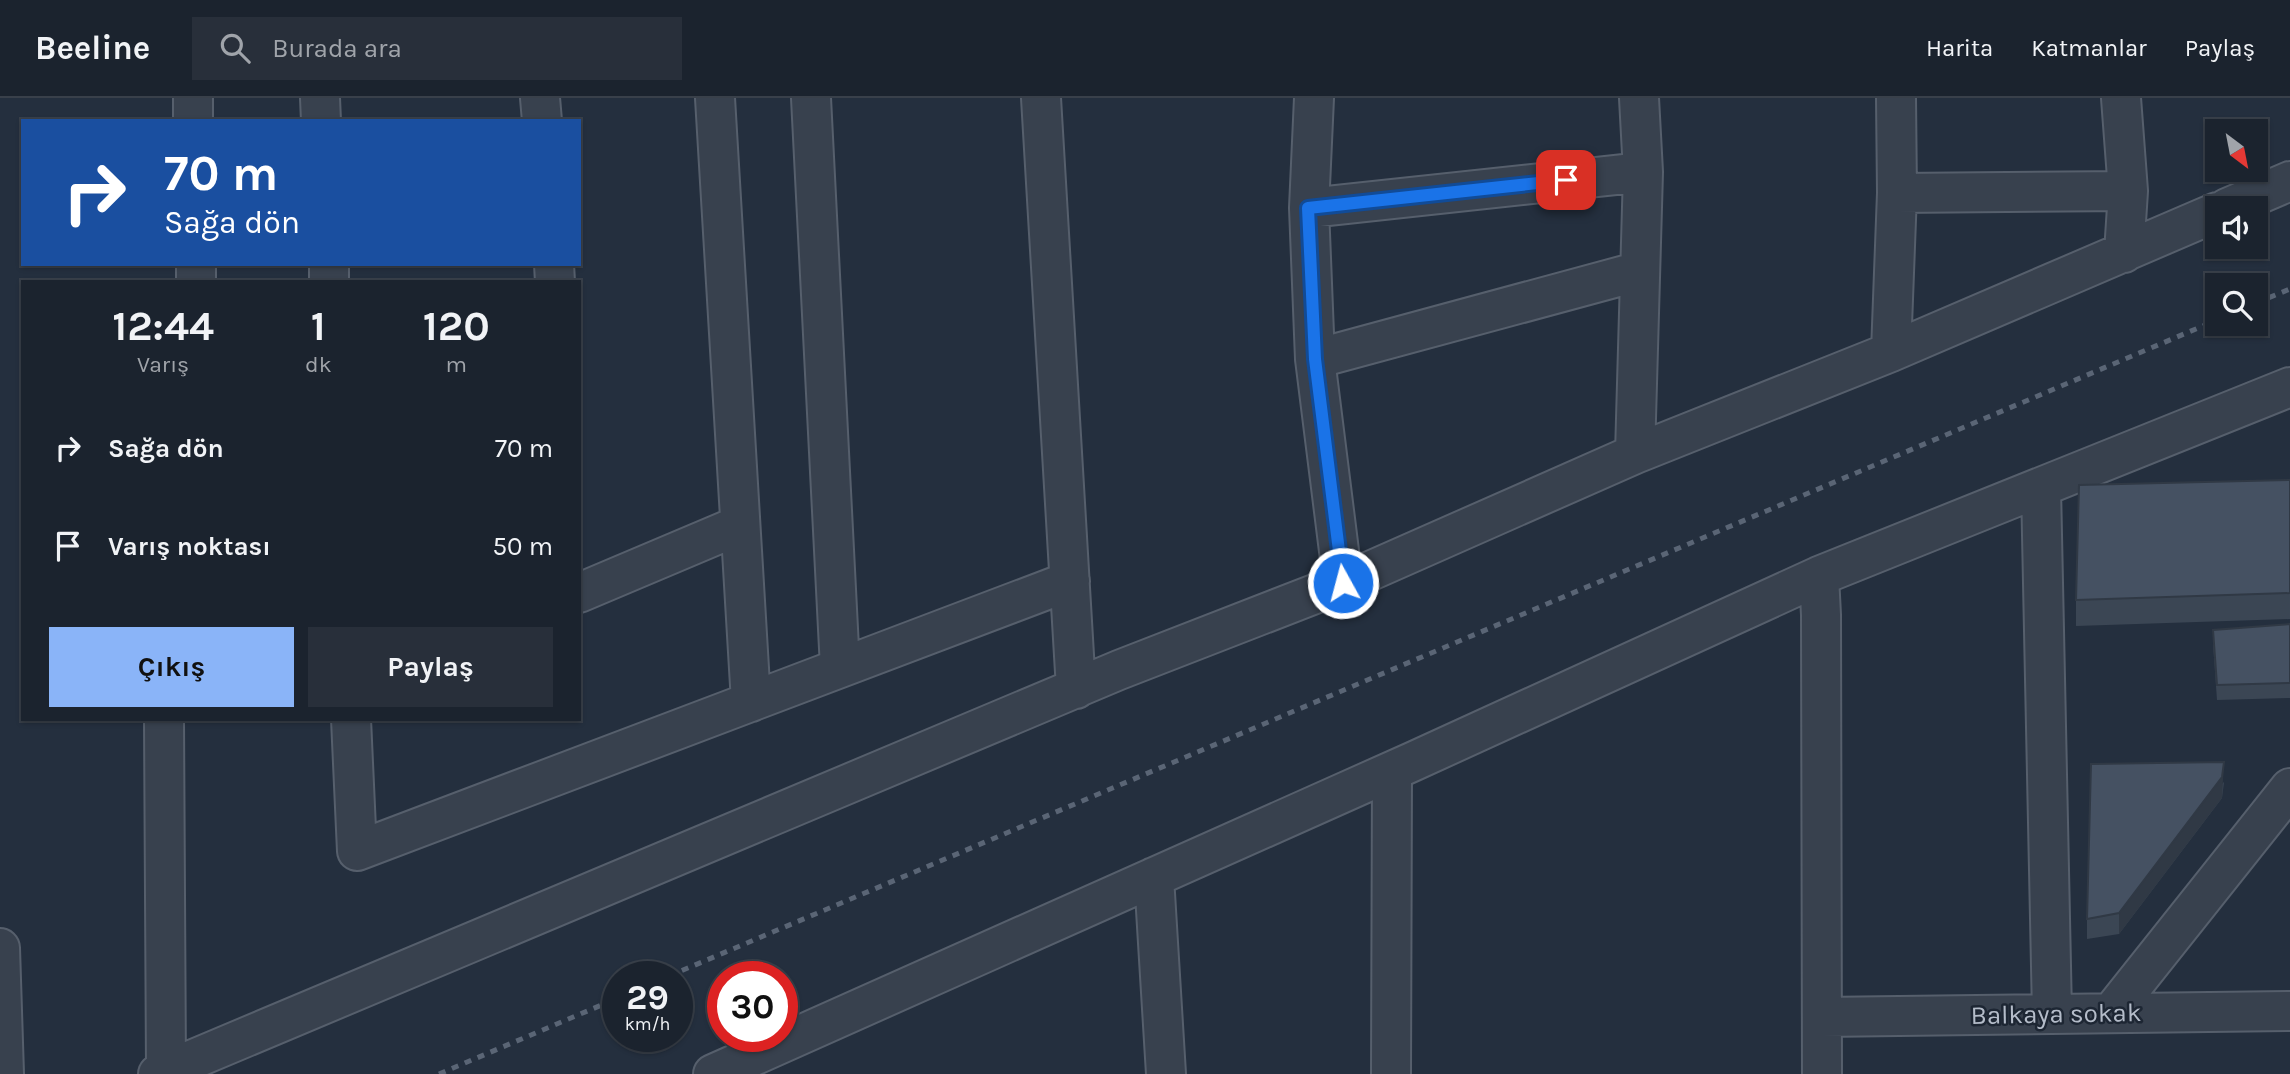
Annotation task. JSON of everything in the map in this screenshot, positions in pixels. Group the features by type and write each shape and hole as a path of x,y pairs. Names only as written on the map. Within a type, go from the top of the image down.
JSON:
{"street":[{"path":"193,98 193,119"},
{"path":"320,98 321,119"},
{"path":"540,98 542,119"},
{"path":"715,98 751,702"},
{"path":"811,98 840,668"},
{"path":"1041,98 1076,689"},
{"path":"1314,98 1308,208 1315,359 1343,583"},
{"path":"1635,454 1643,172 1639,98"},
{"path":"1891,352 1898,193 1896,98"},
{"path":"2121,98 2127,191 2124,253"},
{"path":"1308,208 1643,172"},
{"path":"2255,196 2290,181"},
{"path":"1898,193 2127,191"},
{"path":"164,721 162,1072 1076,689 1343,583 1635,454 1891,352 2205,217"},
{"path":"1315,359 1640,271"},
{"path":"713,1074 1392,771 1819,576 2290,387"},
{"path":"2040,487 2052,1014"},
{"path":"581,587 740,525"},
{"path":"1819,576 1822,1074"},
{"path":"351,721 357,851 1070,581"},
{"path":"1391,1074 1392,771"},
{"path":"2111,1013 2290,788"},
{"path":"1154,877 1166,1074"},
{"path":"0,948 4,1074"},
{"name":"Balkaya sokak","path":"1822,1017 2290,1011"}],"building":[{"path":"2290,480 2290,593 2076,600 2079,485"},
{"path":"2290,624 2290,683 2217,685 2213,630"},
{"path":"2224,762 2222,777 2119,913 2087,919 2091,764"}],"railway":[{"path":"2268,298 2290,289"},
{"path":"693,966 2205,325"},
{"path":"439,1074 602,1005"}],"route":[{"path":"1343,583 1315,359 1308,208 1566,180"}]}
